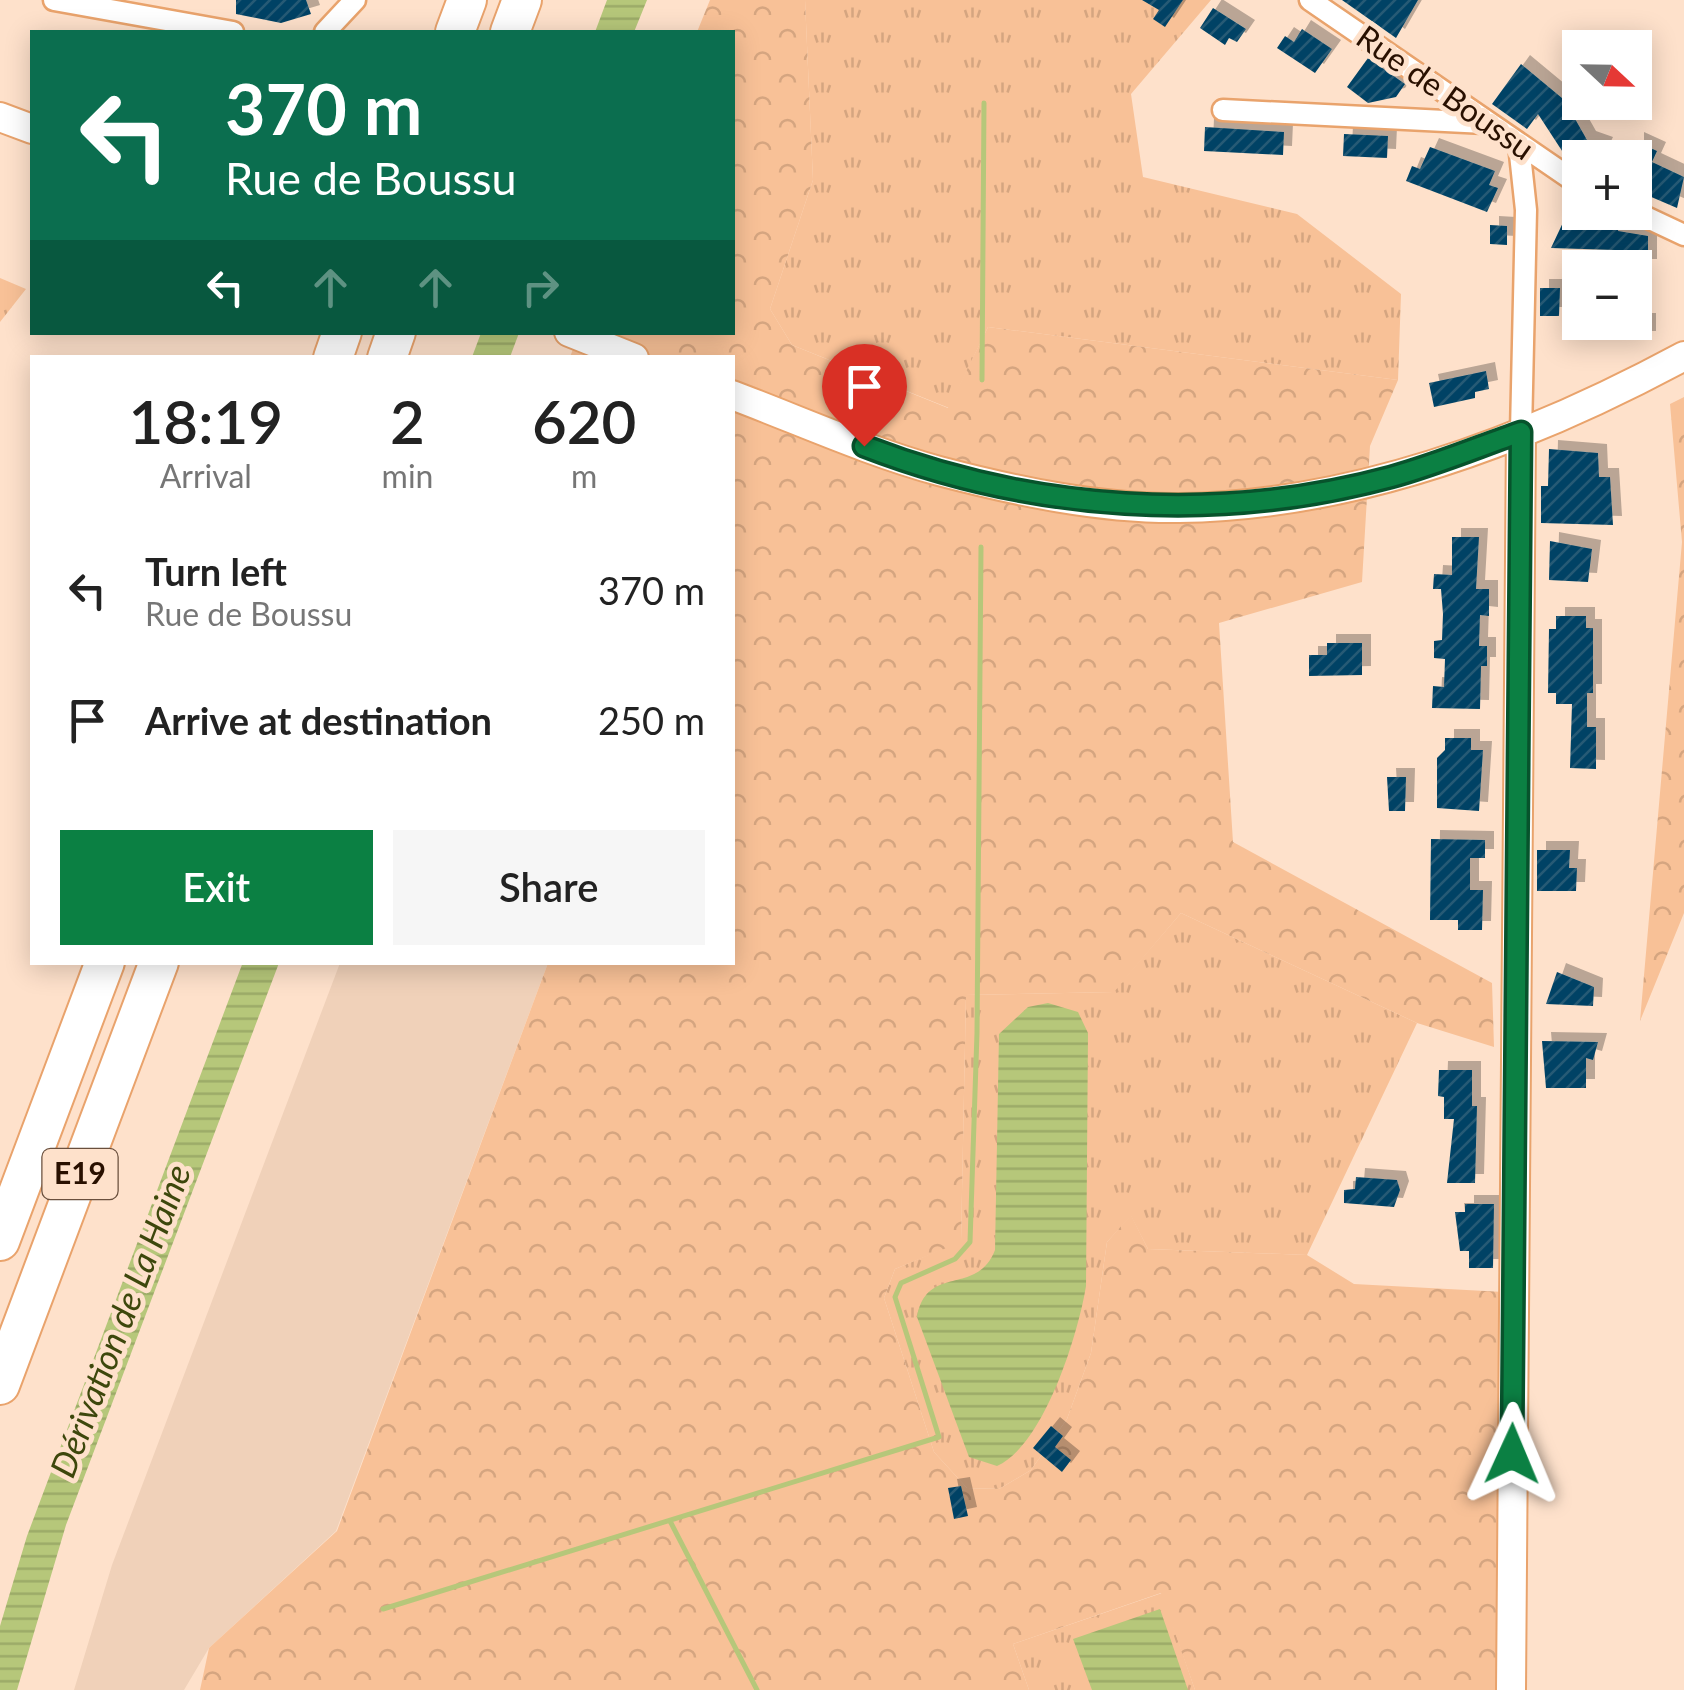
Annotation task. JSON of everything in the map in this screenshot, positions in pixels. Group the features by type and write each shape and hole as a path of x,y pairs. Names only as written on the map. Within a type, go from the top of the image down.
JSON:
{"highway":[{"path":"456,30 467,0"},
{"path":"511,30 522,0"},
{"name":"E19","path":"0,1241 104,965"},
{"name":"E19","path":"0,1385 158,965"}],"street":[{"path":"54,0 221,30"},
{"path":"327,30 355,0"},
{"name":"Rue de Boussu","path":"1310,0 1562,173"},
{"path":"1223,110 1486,122"},
{"path":"0,117 30,128"},
{"path":"1511,1690 1526,210 1520,145"},
{"path":"1652,220 1684,234"},
{"path":"577,335 627,355"},
{"path":"735,396 943,472 1057,496 1177,508 1237,505 1391,477 1607,398 1684,356"}],"shaded area":[{"path":"339,965 547,965 336,1531 209,1648 184,1690 74,1690 112,1565"}],"green space":[{"path":"710,0 805,0 813,180 770,309 792,345 948,408 988,327 1398,380 1370,446 1362,582 1219,623 1233,842 1492,983 1494,1047 1417,1023 1181,913 1114,992 966,995 961,1242 895,1269 884,1298 934,1452 967,1488 999,1489 1031,1470 1067,1419 1091,1353 1107,1242 1131,1215 1148,1249 1307,1255 1354,1284 1504,1292 1498,1690 1195,1690 1161,1593 1013,1644 1029,1690 200,1690 209,1648 337,1531 547,965 735,965 735,355 571,355 578,335 735,335 735,30 698,30"},
{"path":"805,0 1211,0 1131,94 1143,177 1297,214 1401,294 1398,380 988,327 949,408 792,345 770,309 813,180"},
{"path":"0,278 26,289 0,322"},
{"path":"1684,397 1684,913 1640,1021 1682,542 1670,404"},
{"path":"1181,913 1417,1023 1307,1255 1148,1249 1131,1216 1107,1242 1091,1353 1067,1419 1031,1470 999,1489 967,1488 934,1452 884,1298 895,1269 961,1241 966,995 1113,992"},
{"path":"1162,1593 1195,1690 1029,1690 1013,1644"}],"water":[{"path":"607,0 647,0 635,30 596,30"},
{"path":"480,335 518,335 511,355 473,355"},
{"name":"Dérivation de La Haine","path":"242,965 278,965 66,1525 17,1690 0,1690 0,1626 27,1536"},
{"path":"1048,1003 1078,1012 1088,1033 1086,1286 1067,1359 1044,1413 1030,1436 997,1466 969,1457 917,1317 931,1290 977,1273 995,1250 999,1034 1028,1007"},
{"path":"1160,1609 1188,1690 1092,1690 1073,1639"}],"building":[{"path":"236,0 306,0 311,14 281,23 236,14"},
{"path":"1142,0 1183,0 1165,27 1153,19 1159,10"},
{"path":"1342,0 1418,0 1396,38"},
{"path":"1213,8 1246,29 1237,42 1229,38 1225,45 1200,28"},
{"path":"1302,29 1332,49 1315,73 1277,48 1285,36 1294,42"},
{"path":"1368,58 1405,84 1396,97 1368,103 1347,87"},
{"path":"1521,64 1562,98 1562,120 1576,120 1587,140 1562,140 1562,151 1538,114 1527,129 1492,104"},
{"path":"1205,127 1284,132 1283,155 1204,151"},
{"path":"1344,134 1388,136 1387,158 1343,156"},
{"path":"1430,147 1495,171 1489,185 1498,188 1487,212 1406,181 1412,166 1420,169"},
{"path":"1652,162 1684,177 1677,208 1652,197"},
{"path":"1490,225 1507,226 1507,245 1490,244"},
{"path":"1562,225 1562,230 1618,230 1648,236 1648,250 1551,248"},
{"path":"1540,288 1560,288 1559,316 1540,316"},
{"path":"1486,371 1489,389 1475,392 1475,398 1434,407 1429,383"},
{"path":"1549,449 1598,453 1599,477 1610,477 1613,525 1541,523 1541,486 1548,486"},
{"path":"1452,537 1479,537 1476,589 1489,589 1489,616 1480,615 1479,646 1487,646 1487,666 1481,666 1480,709 1432,708 1433,686 1444,687 1445,659 1434,658 1434,641 1442,640 1443,614 1441,589 1433,589 1434,574 1452,575"},
{"path":"1550,541 1592,549 1588,582 1549,580"},
{"path":"1556,616 1586,616 1586,628 1593,628 1593,693 1587,693 1587,727 1596,727 1596,769 1570,768 1572,704 1556,704 1556,693 1548,693 1549,629 1556,629"},
{"path":"1327,643 1362,643 1362,675 1309,676 1309,655 1327,655"},
{"path":"1445,738 1471,738 1471,750 1483,750 1479,811 1437,808 1437,758 1445,750"},
{"path":"1387,777 1406,777 1405,811 1389,811"},
{"path":"1431,839 1485,840 1485,858 1470,858 1470,890 1483,890 1482,930 1458,930 1458,920 1430,920"},
{"path":"1537,850 1570,850 1569,868 1577,868 1576,891 1537,891"},
{"path":"1557,972 1594,987 1593,1006 1546,1004"},
{"path":"1542,1041 1598,1042 1593,1060 1586,1058 1586,1088 1546,1088"},
{"path":"1439,1070 1472,1070 1472,1106 1477,1106 1475,1183 1447,1183 1454,1119 1444,1119 1444,1097 1438,1096"},
{"path":"1356,1177 1397,1180 1400,1190 1394,1207 1344,1203 1344,1190 1355,1189"},
{"path":"1465,1204 1494,1204 1493,1268 1469,1268 1469,1251 1460,1251 1455,1212 1465,1212"},
{"path":"1051,1426 1063,1436 1055,1447 1071,1460 1062,1472 1033,1448"},
{"path":"961,1486 968,1516 954,1519 948,1488"}],"waterway":[{"path":"982,380 984,103"},
{"path":"383,1609 939,1437 895,1297 901,1283 955,1259 970,1242 977,1033 981,547"},
{"path":"670,1521 757,1690"}],"route":[{"path":"864,446 943,472 1057,496 1177,508 1237,505 1391,477 1521,432 1512,1454"}]}
